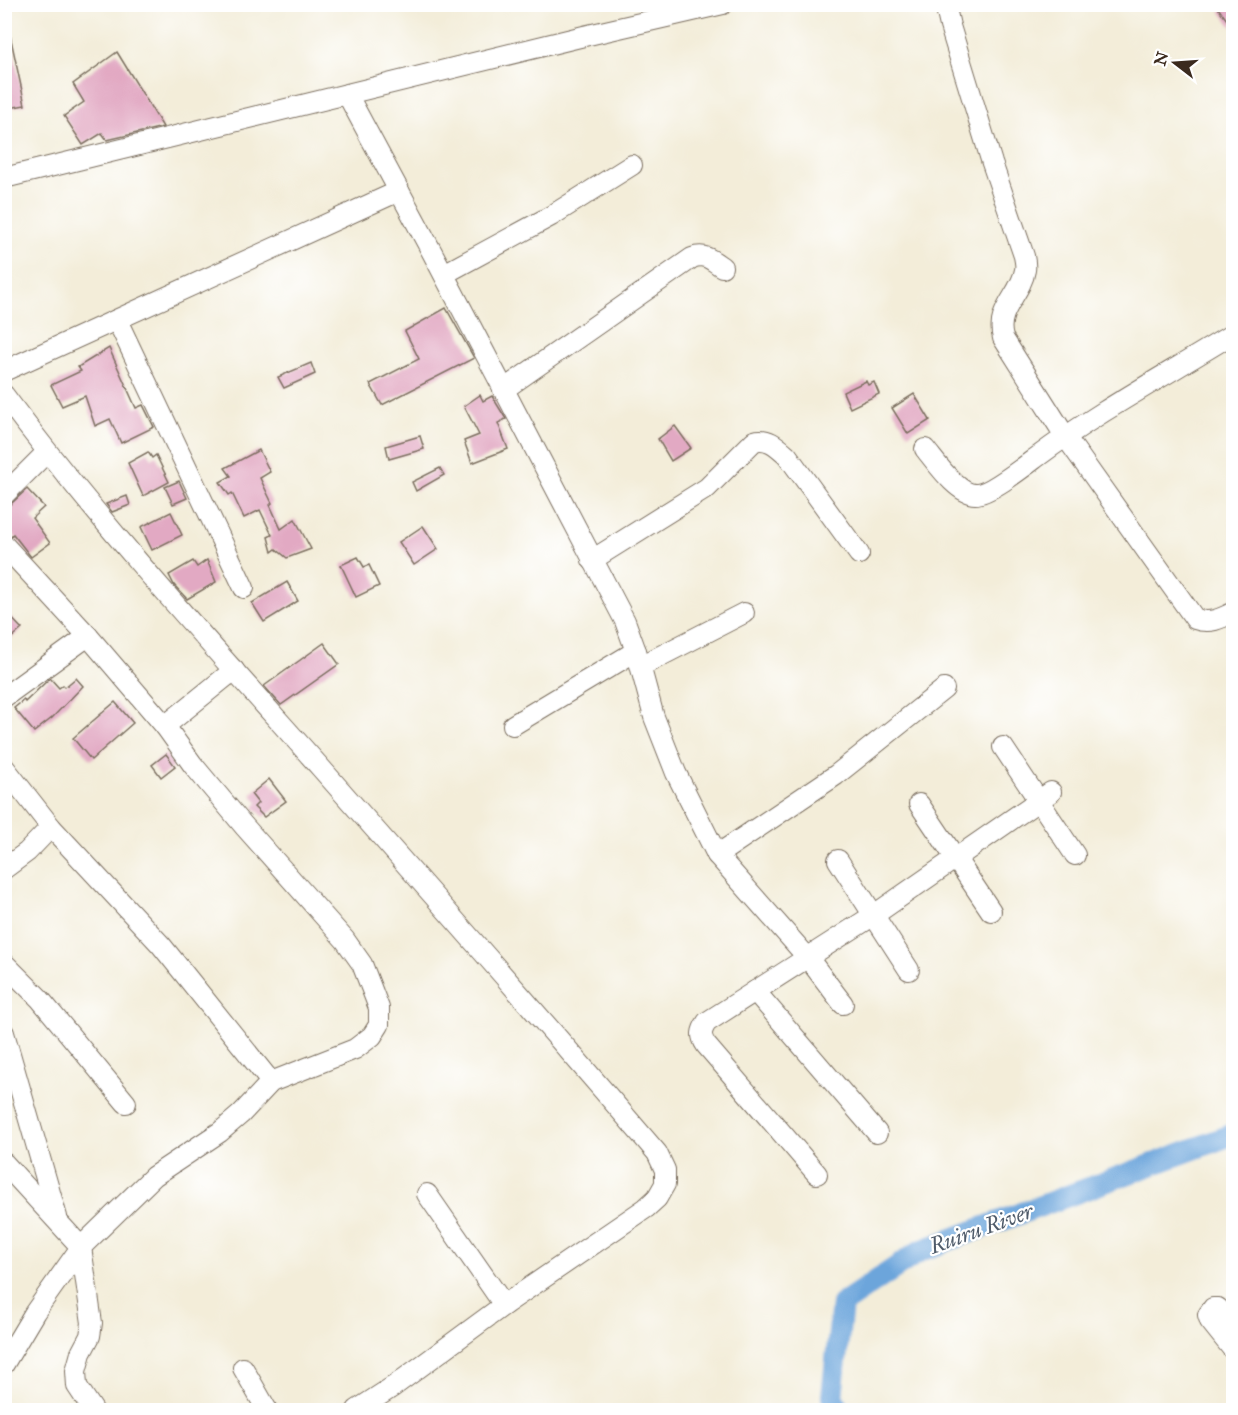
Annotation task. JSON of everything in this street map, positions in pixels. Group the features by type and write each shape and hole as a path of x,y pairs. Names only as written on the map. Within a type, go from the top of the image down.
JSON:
{"street":[{"path":"4,178 723,4"},
{"path":"945,4 992,163 1024,256 1023,279 1003,317 1000,328 1012,353 1065,436 1195,619 1203,622 1217,621 1233,612"},
{"path":"347,94 444,274 625,621 654,717 717,855 808,958 843,1004"},
{"path":"444,274 551,216 632,165"},
{"path":"4,371 399,192"},
{"path":"503,390 692,258 700,255 709,257 722,267"},
{"path":"117,320 244,588"},
{"path":"925,449 957,486 974,495 981,494 1006,479 1065,436 1233,333"},
{"path":"4,395 46,452 234,670 495,964 657,1154 665,1170 665,1184 657,1198 646,1208 504,1305 394,1386 357,1410"},
{"path":"592,560 707,488 754,441 760,440 777,445 787,455 859,554"},
{"path":"4,495 46,452"},
{"path":"4,545 88,636 165,726 193,765 229,808 345,940 362,964 379,1008 379,1025 372,1036 355,1049 271,1082 241,1114 220,1132 154,1176 81,1247 35,1312 4,1364"},
{"path":"513,725 638,658 744,613"},
{"path":"4,697 88,636"},
{"path":"165,726 234,670"},
{"path":"717,855 836,775 944,689"},
{"path":"1003,747 1045,796 1075,855"},
{"path":"4,767 51,827 161,945 271,1082"},
{"path":"817,1174 706,1046 701,1037 702,1030 708,1022 874,915 1045,796"},
{"path":"919,804 991,911"},
{"path":"4,869 27,852 51,827"},
{"path":"838,860 909,970"},
{"path":"4,963 40,999 126,1103"},
{"path":"755,991 878,1133"},
{"path":"4,1033 58,1223"},
{"path":"4,1163 81,1247 92,1323 90,1336 81,1353 76,1371 77,1386 93,1410"},
{"path":"426,1194 504,1305"},
{"path":"1233,1324 1218,1308 1209,1311 1210,1321 1233,1351"},
{"path":"243,1368 267,1410"}],"building":[{"path":"1215,4 1233,4 1233,28"},
{"path":"4,30 9,30 25,105 4,109"},
{"path":"117,52 163,127 107,140 102,133 83,145 64,116 84,102 73,84"},
{"path":"446,308 474,358 382,405 370,384 419,359 405,331"},
{"path":"109,348 136,408 143,405 154,427 121,443 110,419 95,426 85,396 62,406 51,385 81,371 78,367"},
{"path":"311,363 315,374 284,388 278,377"},
{"path":"866,381 868,385 874,382 879,394 850,408 843,392"},
{"path":"914,394 930,420 908,434 892,408"},
{"path":"480,395 483,401 492,396 506,419 498,423 508,449 472,463 464,441 479,435 464,406"},
{"path":"675,426 691,448 671,461 658,439"},
{"path":"420,436 424,449 389,459 386,446"},
{"path":"259,450 270,472 260,478 281,529 295,519 311,549 287,558 276,549 272,552 268,537 272,535 260,510 244,518 232,493 229,495 220,482 231,476 225,468"},
{"path":"148,452 152,458 156,455 169,482 143,496 128,463"},
{"path":"440,468 444,475 416,491 412,482"},
{"path":"179,481 187,498 173,504 165,487"},
{"path":"27,489 44,507 32,518 50,543 31,557 13,534 11,536 4,533 4,508"},
{"path":"127,496 130,505 112,512 106,504"},
{"path":"171,512 182,535 152,550 141,527"},
{"path":"423,526 438,549 414,565 399,542"},
{"path":"358,557 364,567 369,565 379,586 356,597 341,565"},
{"path":"207,560 216,582 187,599 174,585 169,575 193,561 197,567"},
{"path":"287,582 298,601 264,622 252,603"},
{"path":"4,610 22,629 4,644"},
{"path":"324,643 339,664 281,705 264,686"},
{"path":"50,678 59,688 63,685 65,687 76,678 83,686 52,718 34,732 14,708 24,700 25,702"},
{"path":"115,702 133,723 91,760 73,738"},
{"path":"166,754 175,766 161,777 152,765"},
{"path":"269,779 286,801 264,817 254,807 258,803 251,794"}],"waterway":[{"name":"Ruiru River","path":"840,1410 832,1397 842,1304 920,1251 1234,1134"}]}
